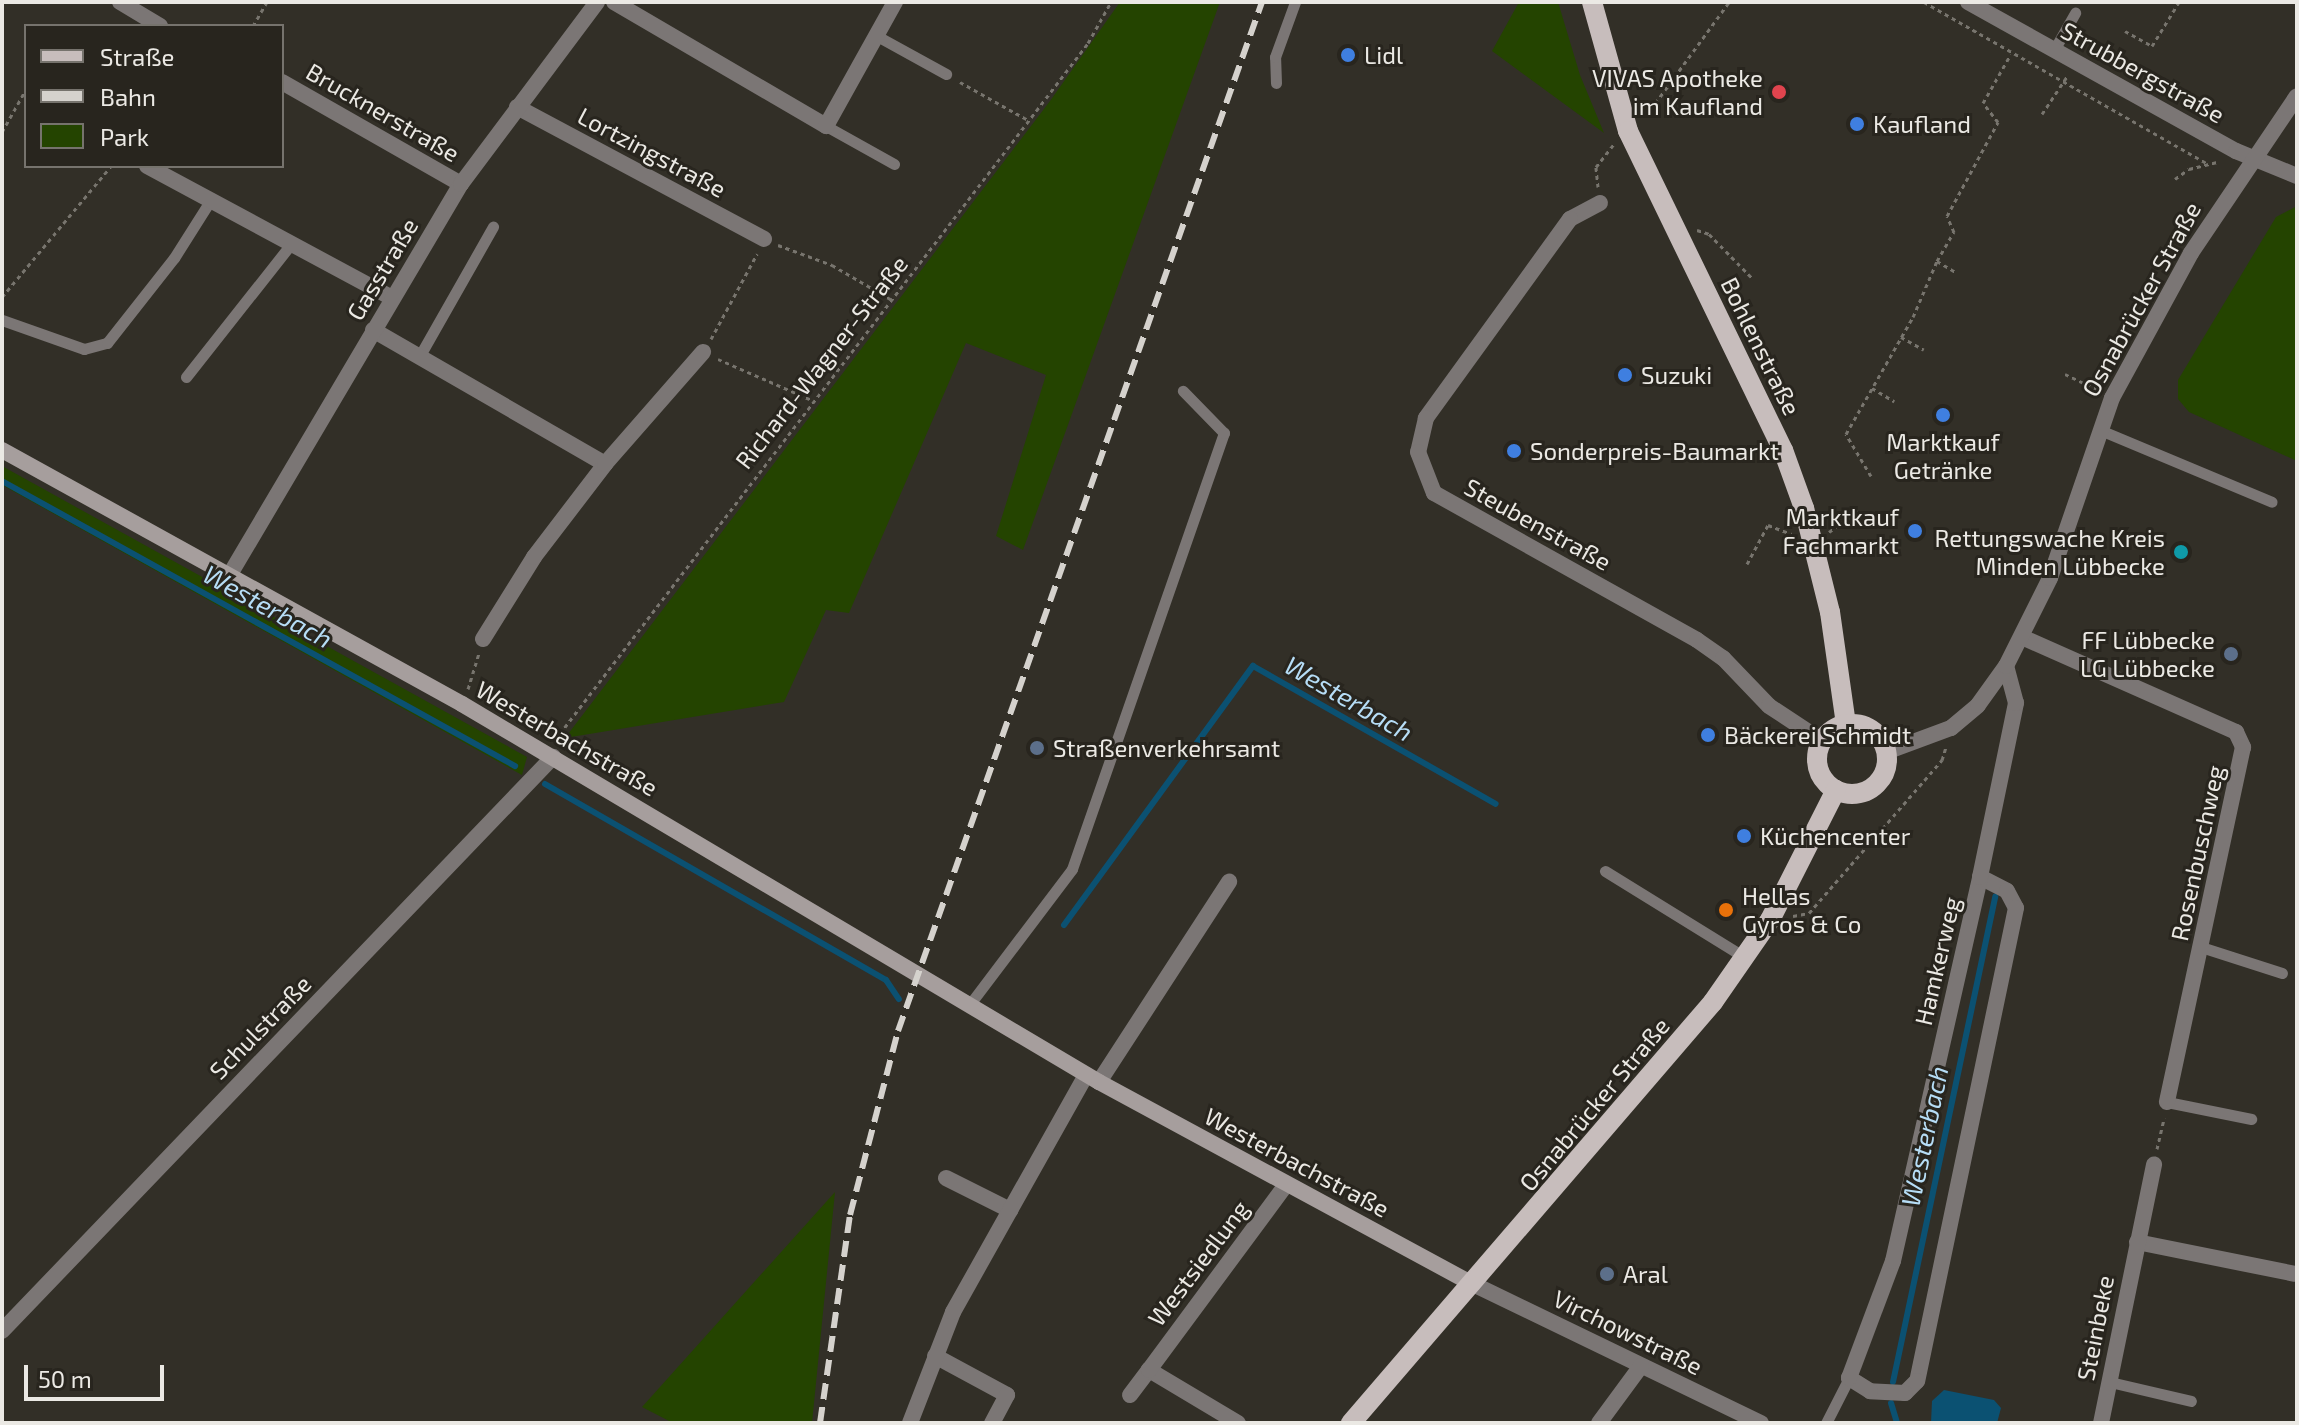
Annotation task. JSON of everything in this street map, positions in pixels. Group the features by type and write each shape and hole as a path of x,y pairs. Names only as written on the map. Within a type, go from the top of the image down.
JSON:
{"main road":[{"name":"Bohlenstraße","path":"1592,2 1628,131 1783,450 1814,543 1846,724"},
{"name":"Westerbachstraße","path":"2,450 229,576 554,749 1092,1079 1473,1284"},
{"path":"1846,724 1876,733 1886,752 1877,783 1858,793 1836,790 1818,768 1822,741 1846,724"},
{"name":"Osnabrücker Straße","path":"1351,1423 1640,1092 1746,958 1770,920 1836,790"}],"street":[{"path":"120,2 157,24"},
{"name":"Gasstraße","path":"229,576 461,184 597,2"},
{"path":"614,2 826,126 895,2"},
{"name":"Strubbergstraße","path":"1968,2 2254,159 2297,176"},
{"name":"Brucknerstraße","path":"284,83 461,184"},
{"name":"Osnabrücker Straße","path":"1886,752 1951,728 1978,705 2024,638 2112,398 2191,253 2297,96"},
{"name":"Lortzingstraße","path":"517,107 764,239"},
{"path":"151,168 392,298"},
{"name":"Steubenstraße","path":"1600,203 1570,219 1426,418 1418,452 1434,493 1697,640 1723,658 1769,706 1822,741"},
{"path":"373,330 605,464"},
{"path":"483,639 534,557 605,464 703,352"},
{"name":"Rosenbuschweg","path":"2024,638 2236,732 2243,747 2167,1102"},
{"name":"Hamkerweg","path":"1980,877 2007,891 2016,908 1917,1381 1905,1393 1870,1391 1849,1378 1893,1261 1980,877 2016,703 2006,666"},
{"name":"Schulstraße","path":"2,1331 554,749"},
{"path":"910,1423 935,1356 1010,1210 1092,1079 1229,882"},
{"name":"Steinbeke","path":"2101,1423 2154,1164"},
{"path":"946,1178 1010,1210"},
{"name":"Westsiedlung","path":"1130,1395 1286,1185"},
{"path":"2137,1242 2295,1274"},
{"name":"Virchowstraße","path":"1473,1284 1761,1423"},
{"path":"935,1356 1007,1395 992,1423"},
{"path":"1599,1423 1641,1366"},
{"path":"1149,1370 1238,1423"}],"lane":[{"path":"1276,83 1275,57 1295,2"},
{"path":"2054,50 2075,13"},
{"path":"877,36 946,74"},
{"path":"826,126 894,164"},
{"path":"2,320 84,349 107,343 174,258 210,201"},
{"path":"419,357 493,227"},
{"path":"186,377 291,244"},
{"path":"970,1004 1072,869 1224,433 1183,391"},
{"path":"2100,430 2272,502"},
{"path":"1605,871 1746,958"},
{"path":"2201,947 2282,973"},
{"path":"2167,1102 2251,1119"},
{"name":"Hamkerweg","path":"1826,1423 1849,1378"},
{"path":"2110,1382 2191,1401"}],"path":[{"path":"254,24 267,2"},
{"name":"Richard-Wagner-Straße","path":"554,749 814,401 1088,43 1111,2"},
{"path":"1600,203 1596,167 1646,115 1729,2"},
{"path":"1924,2 2206,163 2175,179"},
{"path":"2125,31 2152,46 2179,2"},
{"path":"1871,476 1846,434 1901,337 1954,232 1947,216 1998,122 1983,103 2011,52"},
{"path":"2042,114 2075,62"},
{"path":"946,74 1028,120"},
{"path":"2,132 24,93"},
{"path":"2,297 109,168"},
{"path":"1670,220 1709,234 1753,279"},
{"path":"814,401 703,352 764,239 832,265 892,300"},
{"path":"1937,261 1955,272"},
{"path":"1901,337 1924,350"},
{"path":"2065,374 2112,398"},
{"path":"1872,388 1894,401"},
{"path":"1747,564 1768,525 1814,543 1858,511"},
{"path":"468,689 483,639"},
{"path":"1770,920 1809,913 1942,760 1951,728"},
{"path":"2154,1164 2167,1102"}],"green space":[{"path":"1120,2 1220,2 1023,550 996,536 1046,375 966,343 849,613 826,610 784,702 565,738 1050,101"},
{"path":"1519,2 1558,2 1580,75 1604,133 1492,51"},
{"path":"2297,206 2297,461 2189,412 2178,399 2178,380 2276,217"},
{"path":"2,466 527,757 522,775 2,485"},
{"path":"835,1192 812,1423 673,1423 642,1407"}],"water":[{"path":"1944,1390 1994,1400 2001,1408 1997,1423 1931,1423 1932,1401"}],"waterway":[{"name":"Westerbach","path":"2,481 515,766"},
{"name":"Westerbach","path":"1064,925 1253,666 1496,804"},
{"name":"Westerbach","path":"545,784 886,980 899,999"},
{"name":"Westerbach","path":"1893,1382 1995,897"},
{"name":"Westerbach","path":"1891,1403 1897,1423"}],"railway":[{"path":"820,1423 850,1215 898,1031 1262,2"}],"place":[{"name":"Lidl","path":"1348,55"},
{"name":"VIVAS Apotheke im Kaufland","path":"1779,92"},
{"name":"Kaufland","path":"1857,124"},
{"name":"Suzuki","path":"1625,375"},
{"name":"Marktkauf Getränke","path":"1943,415"},
{"name":"Sonderpreis-Baumarkt","path":"1514,451"},
{"name":"Marktkauf Fachmarkt","path":"1915,531"},
{"name":"Rettungswache Kreis Minden Lübbecke","path":"2181,552"},
{"name":"FF Lübbecke LG Lübbecke","path":"2231,654"},
{"name":"Bäckerei Schmidt","path":"1708,735"},
{"name":"Straßenverkehrsamt","path":"1037,748"},
{"name":"Küchencenter","path":"1744,836"},
{"name":"Hellas Gyros & Co","path":"1726,910"},
{"name":"Aral","path":"1607,1274"}]}
